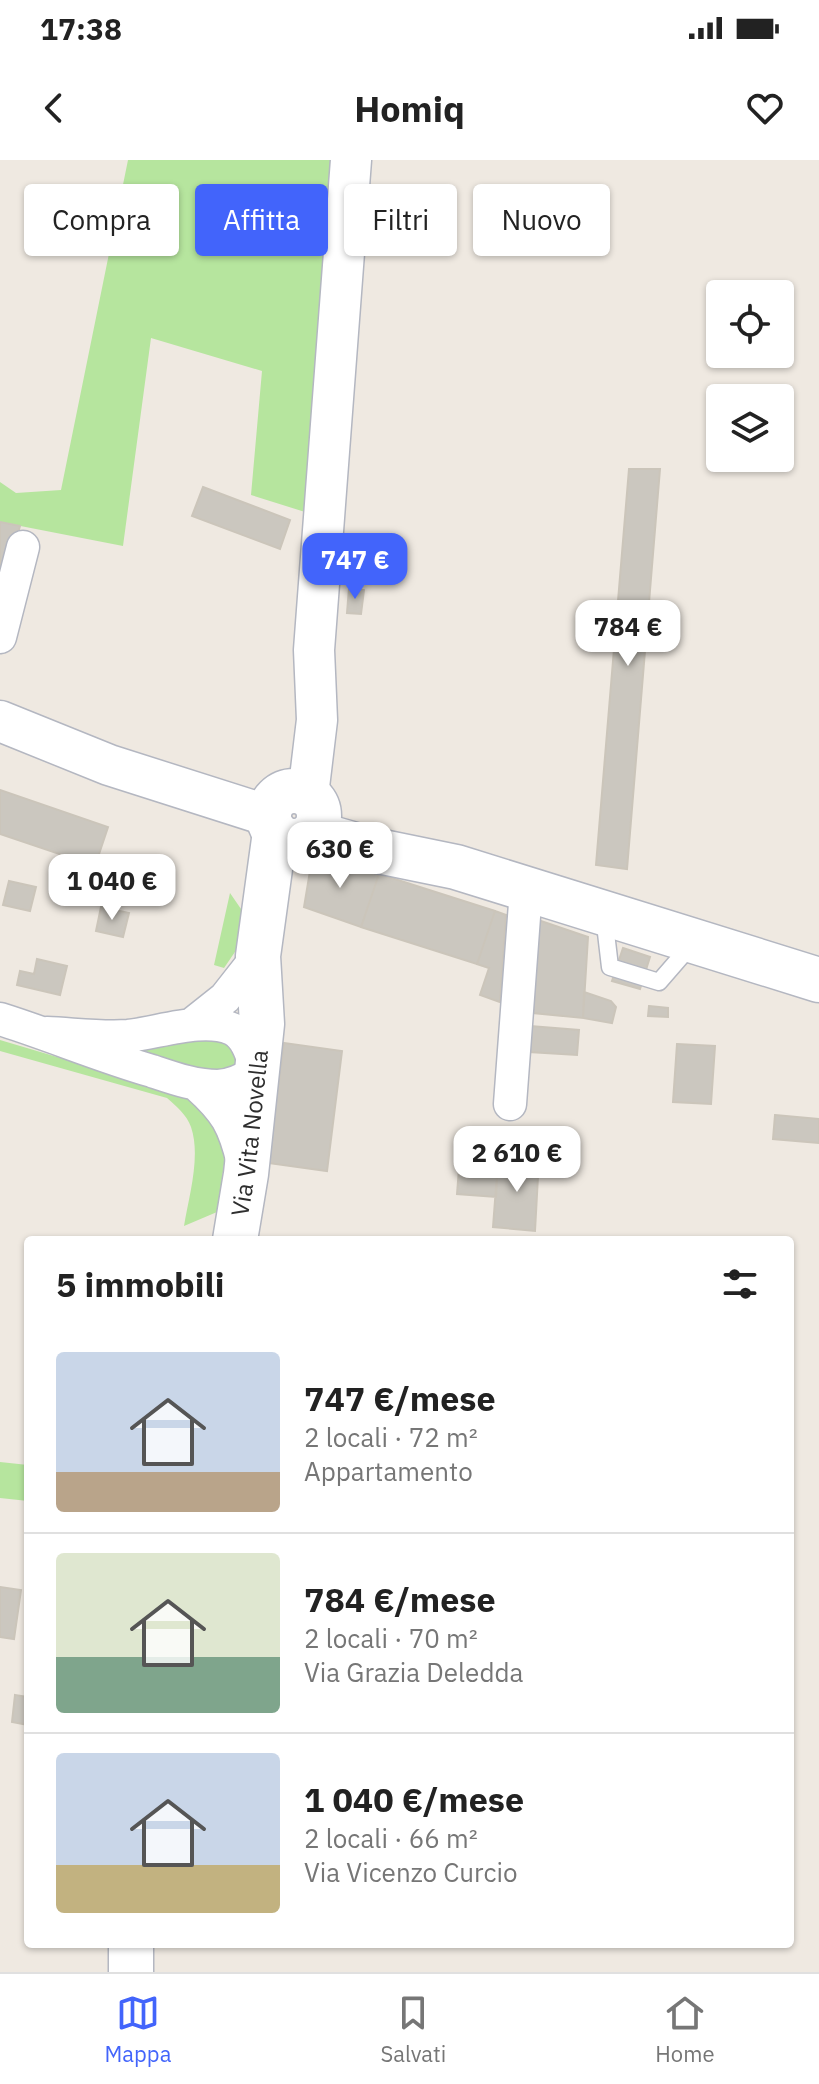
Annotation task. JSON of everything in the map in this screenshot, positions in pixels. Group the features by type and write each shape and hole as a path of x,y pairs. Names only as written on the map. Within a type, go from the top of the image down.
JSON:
{"main road":[{"path":"294,815 373,850 456,867 819,980"},
{"path":"262,1024 258,956 294,815"},
{"path":"262,1024 280,967 294,815"},
{"name":"Via Vita Novella","path":"236,1236 246,1174 262,1024"},
{"path":"131,1948 131,1972"}],"street":[{"path":"6,723 114,747 294,815 317,720 314,650 351,160"},
{"path":"0,637 23,547"},
{"path":"510,1104 526,890"},
{"path":"191,1025 225,998 258,956"},
{"path":"0,1019 47,1033 108,1058 197,1085 221,1086 240,1082 257,1071 248,1045 234,1030 210,1024 125,1036 47,1033"},
{"path":"197,1085 229,1119 246,1174"}],"green space":[{"path":"128,160 339,160 305,512 251,495 262,371 151,338 123,546 0,522 0,482 16,493 61,490 109,256 179,256 179,184 123,184"},
{"path":"230,893 250,922 224,968 214,965"},
{"path":"194,1038 229,1042 237,1059 237,1067 222,1077 107,1048 156,1048"},
{"path":"0,1040 185,1095 209,1113 226,1151 217,1212 184,1226 193,1176 194,1138 187,1119 167,1098 0,1051"},
{"path":"0,1462 24,1465 24,1501 0,1498"}],"building":[{"path":"629,469 660,469 627,869 596,865"},
{"path":"203,487 290,520 280,549 192,516"},
{"path":"0,522 20,526 0,596"},
{"path":"349,588 364,590 361,614 347,613"},
{"path":"0,790 108,827 95,866 0,834"},
{"path":"313,853 379,874 361,927 304,907"},
{"path":"379,874 495,911 477,964 361,927"},
{"path":"9,881 36,887 30,911 3,905"},
{"path":"101,907 129,913 123,937 96,931"},
{"path":"495,911 506,915 500,1002 480,995 489,968 477,964"},
{"path":"538,920 588,937 583,1018 533,1013"},
{"path":"623,948 650,957 640,989 612,981"},
{"path":"37,959 67,966 60,995 17,985 20,971 34,974"},
{"path":"584,992 611,1001 616,1007 612,1023 583,1018"},
{"path":"649,1006 668,1008 668,1017 648,1016"},
{"path":"530,1026 579,1030 577,1055 529,1052"},
{"path":"284,1043 342,1051 327,1171 268,1163"},
{"path":"677,1044 715,1046 711,1104 673,1102"},
{"path":"775,1115 819,1119 819,1143 773,1139"},
{"path":"461,1143 489,1145 488,1160 498,1161 496,1197 457,1194"},
{"path":"539,1158 535,1231 493,1227 498,1161"},
{"path":"0,1587 21,1590 14,1639 0,1637"},
{"path":"15,1695 24,1696 24,1724 12,1722"}]}
